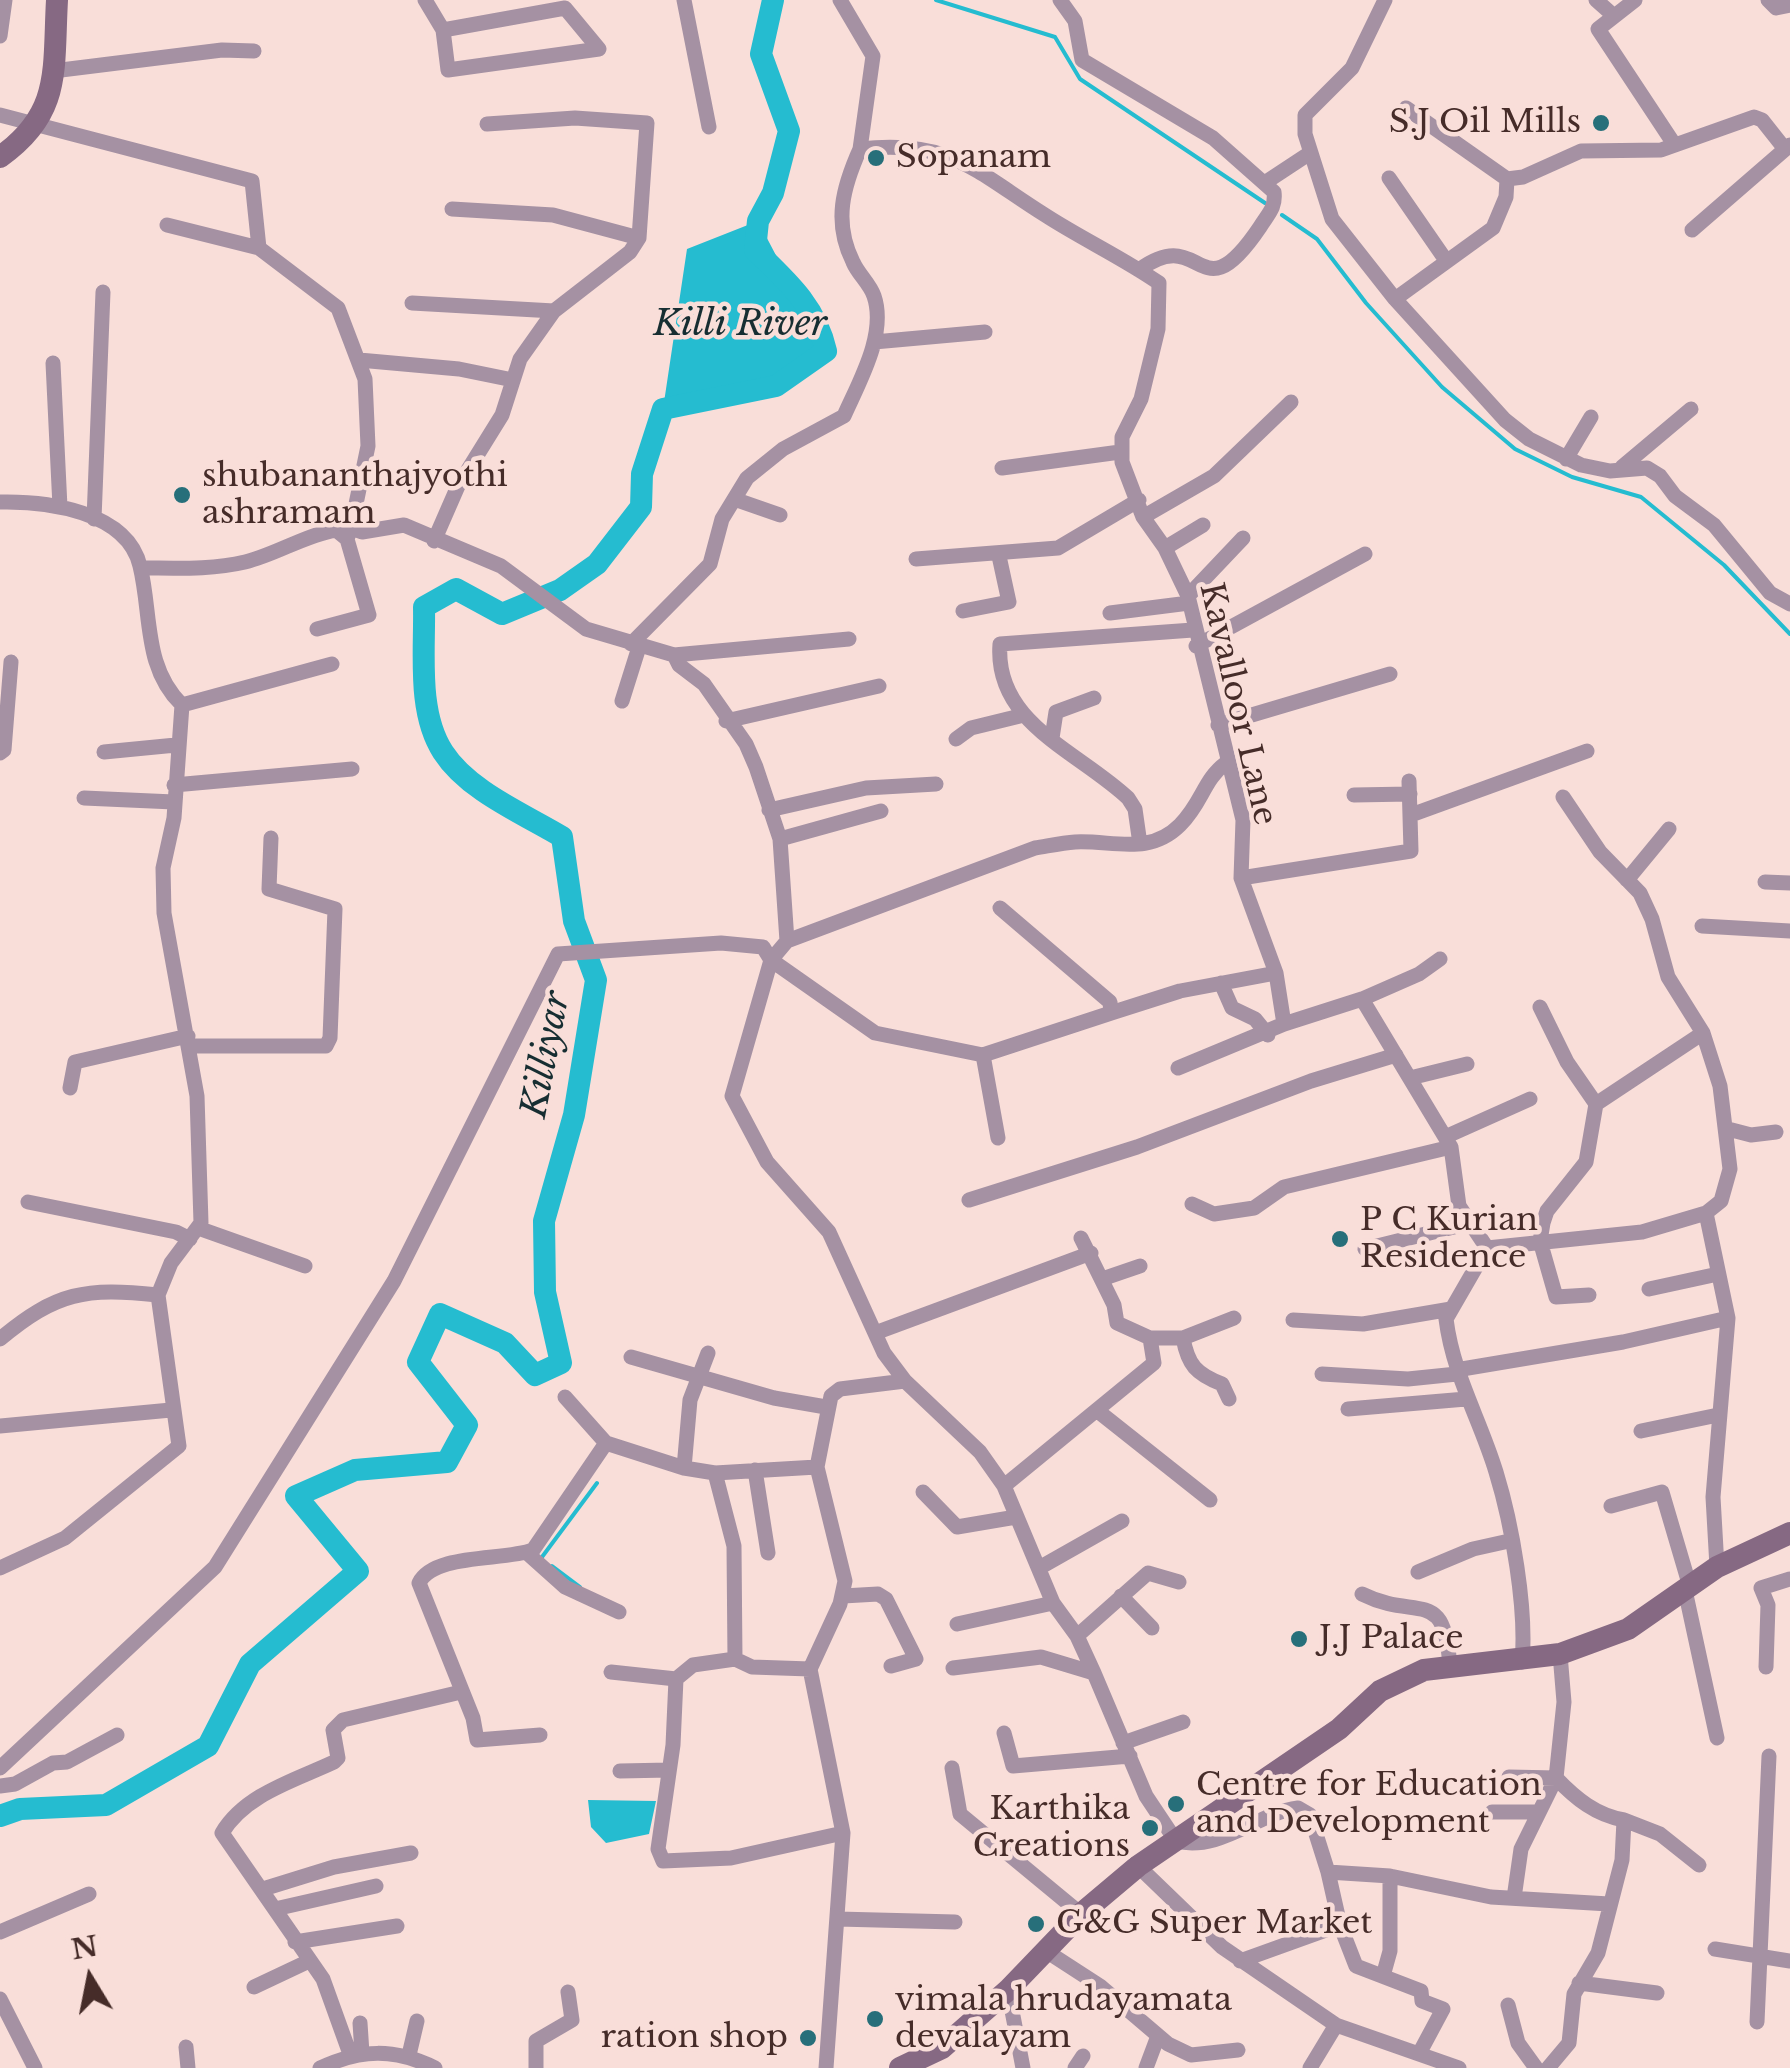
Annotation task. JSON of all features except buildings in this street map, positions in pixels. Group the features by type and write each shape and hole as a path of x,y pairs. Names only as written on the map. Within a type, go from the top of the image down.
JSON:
{"main road":[{"path":"0,157 40,122 53,71 57,0"},
{"path":"900,2068 941,2058 1081,1914 1138,1866 1339,1729 1380,1690 1424,1670 1522,1662 1560,1654 1628,1629 1717,1568 1790,1533"}],"street":[{"path":"0,36 4,0"},
{"path":"684,0 708,127"},
{"path":"622,702 635,646 710,564 722,518 747,478 783,449 844,416 874,342 874,296 852,262 843,231 844,180 860,150 872,56 840,0"},
{"path":"1060,0 1075,21 1082,60 1213,138 1274,192 1273,209 1240,257 1226,268 1206,269 1181,254 1166,254 1140,270"},
{"path":"1384,0 1352,68 1305,115 1310,153 1332,219 1395,299 1505,420 1566,460 1610,471 1647,468 1660,476 1675,496 1714,525 1770,594 1790,604"},
{"path":"1596,0 1623,6"},
{"path":"1768,0 1776,8 1790,5"},
{"path":"429,3 442,30 448,70 599,48 564,8 442,30"},
{"path":"1623,6 1598,29 1674,144"},
{"path":"53,71 222,50 254,52"},
{"path":"1406,108 1507,179 1523,177 1581,151 1661,150 1754,117 1762,120 1788,147 1692,230"},
{"path":"0,116 40,122 74,138 252,181 259,248"},
{"path":"434,540 458,486 502,415 520,359 554,311 630,252 639,238 647,123 575,118 488,124"},
{"path":"860,150 932,150 988,173 1043,214 1160,283 1160,315 1141,399 1120,452 1002,468"},
{"path":"1266,182 1310,153"},
{"path":"1390,178 1445,259"},
{"path":"1395,299 1445,259 1494,228 1506,197 1507,179"},
{"path":"452,209 552,215 639,238"},
{"path":"166,225 259,248 338,308 366,378 368,446 349,534 369,615 317,629"},
{"path":"94,518 103,292"},
{"path":"412,303 554,311"},
{"path":"874,342 984,332"},
{"path":"359,360 459,369 514,380"},
{"path":"54,363 60,507"},
{"path":"916,559 999,556 1058,548 1214,476 1291,402"},
{"path":"1622,468 1690,410"},
{"path":"1566,460 1591,417"},
{"name":"Kavalloor Lane","path":"1120,452 1141,508 1165,548 1188,600 1194,638 1243,820 1241,878 1276,974 1284,1024"},
{"path":"734,499 780,515"},
{"path":"0,502 60,507 94,518 114,530 137,556 141,568 148,633 162,686 182,704"},
{"path":"1165,548 1203,525"},
{"path":"141,568 242,563 336,530 349,534 404,526 500,566 586,629 674,656 849,639"},
{"path":"1110,613 1188,600 1243,538"},
{"path":"1140,844 1135,810 1128,798 1020,716 998,668 1000,644 1194,638 1365,554"},
{"path":"962,611 1009,602 999,556"},
{"path":"674,656 679,665 704,684 726,721 746,744 780,839 787,941"},
{"path":"0,753 4,750 12,662"},
{"path":"182,704 332,664"},
{"path":"1218,724 1390,674"},
{"path":"726,721 878,686"},
{"path":"1052,738 1056,712 1094,698"},
{"path":"0,1568 64,1538 179,1446 170,1410 158,1296 171,1263 194,1234 198,1096 164,913 163,868 182,704"},
{"path":"956,738 971,728 1020,716"},
{"path":"104,752 176,745"},
{"path":"1411,814 1587,751"},
{"path":"1226,763 1209,775 1201,802 1166,838 1140,844 1076,842 1035,848 787,941 771,960 732,1096 767,1162 829,1232 875,1333 905,1381 980,1452 1004,1486 1053,1602 1078,1636 1146,1796 1176,1841 1191,1844 1252,1827 1292,1808 1310,1815 1340,1925 1356,1966 1421,1991 1422,2001 1442,2009 1420,2052"},
{"path":"84,798 174,793 352,769"},
{"path":"769,810 866,788 936,784"},
{"path":"1241,878 1411,851 1410,787 1354,795"},
{"path":"1487,1248 1642,1232 1706,1213 1721,1201 1730,1169 1720,1086 1703,1033 1668,977 1652,919 1628,880 1600,852 1563,798"},
{"path":"780,839 881,810"},
{"path":"1628,880 1669,829"},
{"path":"70,1088 75,1062 189,1041 326,1046 330,1038 335,909 270,888 271,838"},
{"path":"1764,882 1790,882"},
{"path":"1000,908 1110,1002 1111,1014"},
{"path":"1702,926 1790,931"},
{"path":"0,1768 215,1566 394,1281 558,954 722,943 763,947 771,960 874,1033 983,1055 1180,991 1276,974"},
{"path":"1178,1068 1268,1034 1284,1024 1362,998 1419,974 1440,959"},
{"path":"1221,983 1232,1008 1256,1019 1268,1034"},
{"path":"1362,998 1448,1142 1458,1206 1487,1248"},
{"path":"1540,1007 1567,1062 1596,1104 1588,1157 1547,1211 1540,1241 1556,1297 1589,1295"},
{"path":"1596,1104 1703,1033"},
{"path":"983,1055 998,1138"},
{"path":"969,1200 1137,1148 1311,1081 1396,1055"},
{"path":"1410,1078 1466,1064"},
{"path":"1192,1204 1214,1214 1254,1208 1284,1187 1448,1142 1530,1099"},
{"path":"1728,1129 1751,1135 1776,1132"},
{"path":"28,1202 194,1234 304,1266"},
{"path":"1706,1213 1728,1318 1713,1512 1717,1568"},
{"path":"1365,1249 1470,1222"},
{"path":"1081,1238 1102,1279 1117,1324 1150,1338 1183,1338 1234,1318"},
{"path":"1487,1248 1446,1319 1466,1400 1496,1472 1525,1625 1522,1662"},
{"path":"875,1333 1091,1253"},
{"path":"1102,1279 1140,1266"},
{"path":"1650,1290 1718,1274"},
{"path":"0,1338 63,1296 99,1290 158,1296"},
{"path":"1293,1320 1374,1323 1451,1309"},
{"path":"1322,1374 1408,1378 1457,1372 1623,1342 1728,1318"},
{"path":"1004,1486 1099,1412 1154,1363 1150,1338"},
{"path":"1183,1338 1187,1360 1201,1376 1222,1384 1228,1399"},
{"path":"684,1468 696,1375 708,1352"},
{"path":"632,1357 826,1408"},
{"path":"826,2068 843,1833 810,1669 841,1600 845,1581 817,1467 825,1439 826,1408 840,1389 905,1381"},
{"path":"564,1397 606,1443 684,1468 715,1473 817,1467"},
{"path":"1348,1410 1466,1400"},
{"path":"0,1426 170,1410"},
{"path":"1099,1412 1210,1500"},
{"path":"1641,1431 1718,1416"},
{"path":"540,1735 476,1740 420,1592 421,1578 443,1565 527,1552 536,1547 606,1443"},
{"path":"755,1470 768,1553"},
{"path":"715,1473 734,1546 735,1659"},
{"path":"924,1492 957,1527 1016,1517"},
{"path":"1611,1506 1662,1492 1688,1588 1717,1738"},
{"path":"1039,1568 1122,1522"},
{"path":"1418,1572 1473,1549 1509,1541"},
{"path":"527,1552 566,1587 619,1612"},
{"path":"1078,1636 1148,1573 1179,1582"},
{"path":"1766,1668 1768,1605 1761,1588 1790,1579"},
{"path":"841,1600 878,1594 886,1598 916,1659 891,1666"},
{"path":"1362,1594 1376,1601 1432,1612 1448,1630 1450,1668"},
{"path":"1121,1596 1152,1628"},
{"path":"958,1624 1053,1602"},
{"path":"1514,1898 1521,1850 1556,1778 1564,1702 1560,1654"},
{"path":"953,1668 1041,1657 1094,1673"},
{"path":"611,1672 676,1679 693,1666 735,1659 752,1667 810,1669"},
{"path":"676,1679 658,1849 669,1864 731,1858 843,1833"},
{"path":"356,2054 322,1979 222,1833 241,1810 292,1778 334,1762 338,1758 333,1730 343,1720 461,1692"},
{"path":"1004,1734 1013,1766 1126,1750 1183,1722"},
{"path":"0,1786 14,1784 54,1762 67,1762 117,1735"},
{"path":"1758,2022 1769,1756"},
{"path":"952,1768 960,1814 1081,1914"},
{"path":"620,1772 669,1770"},
{"path":"1508,1777 1556,1778 1579,1801 1607,1817 1660,1834 1699,1865"},
{"path":"1492,1812 1537,1812"},
{"path":"1548,2068 1569,2044 1578,1984 1598,1953 1622,1860 1624,1820"},
{"path":"263,1889 334,1867 411,1853"},
{"path":"1138,1866 1240,1961 1336,2025 1459,2068"},
{"path":"1328,1872 1390,1876 1491,1898 1609,1904"},
{"path":"1383,1976 1390,1951 1390,1876"},
{"path":"275,1908 376,1886"},
{"path":"0,1932 89,1894"},
{"path":"838,1919 956,1922"},
{"path":"1240,1961 1340,1925"},
{"path":"296,1942 396,1926"},
{"path":"1715,1948 1790,1962"},
{"path":"1046,1951 1100,1986 1158,2036 1191,2055 1238,2050"},
{"path":"254,1987 307,1962"},
{"path":"1578,1984 1656,1992"},
{"path":"1008,1990 1024,2068"},
{"path":"536,2068 536,2041 572,2020 568,1992"},
{"path":"0,1999 35,2068"},
{"path":"1508,2005 1518,2042 1536,2068"},
{"path":"416,2061 417,2021"},
{"path":"356,2054 360,2023"},
{"path":"1310,2068 1336,2025"},
{"path":"1146,2068 1158,2036"},
{"path":"186,2047 188,2068"},
{"path":"320,2068 356,2054 416,2061 435,2068"}],"water":[{"name":"Killi River","path":"758,221 826,351 776,386 663,409 687,249"},
{"path":"588,1800 656,1801 649,1834 606,1843 591,1827"}],"waterway":[{"name":"Killiyar","path":"0,1816 20,1809 106,1805 208,1746 250,1664 358,1571 296,1496 355,1470 447,1462 467,1425 418,1362 440,1314 505,1343 535,1375 561,1363 545,1292 544,1221 574,1115 596,980 574,921 562,837 498,801 467,778 443,752 435,736 424,681 424,607 456,589 502,614 560,590 597,564 641,507 642,474 663,409 776,386 826,351 808,307 755,250 758,221 773,193 789,131 761,54 773,0"},
{"path":"936,0 1055,37 1080,79 1265,203"},
{"path":"1282,215 1317,239 1366,303 1442,387 1515,449 1572,477 1641,497 1724,565 1790,634"},
{"path":"542,1557 597,1483"},
{"path":"552,1566 580,1587"}],"place":[{"name":"S.J Oil Mills","path":"1601,123"},
{"name":"Sopanam","path":"876,158"},
{"name":"shubananthajyothi ashramam","path":"182,495"},
{"name":"P C Kurian Residence","path":"1340,1239"},
{"name":"J.J Palace","path":"1299,1639"},
{"name":"Centre for Education and Development","path":"1176,1804"},
{"name":"Karthika Creations","path":"1150,1828"},
{"name":"G&G Super Market","path":"1036,1924"},
{"name":"vimala hrudayamata devalayam","path":"875,2019"},
{"name":"ration shop","path":"808,2038"}]}
